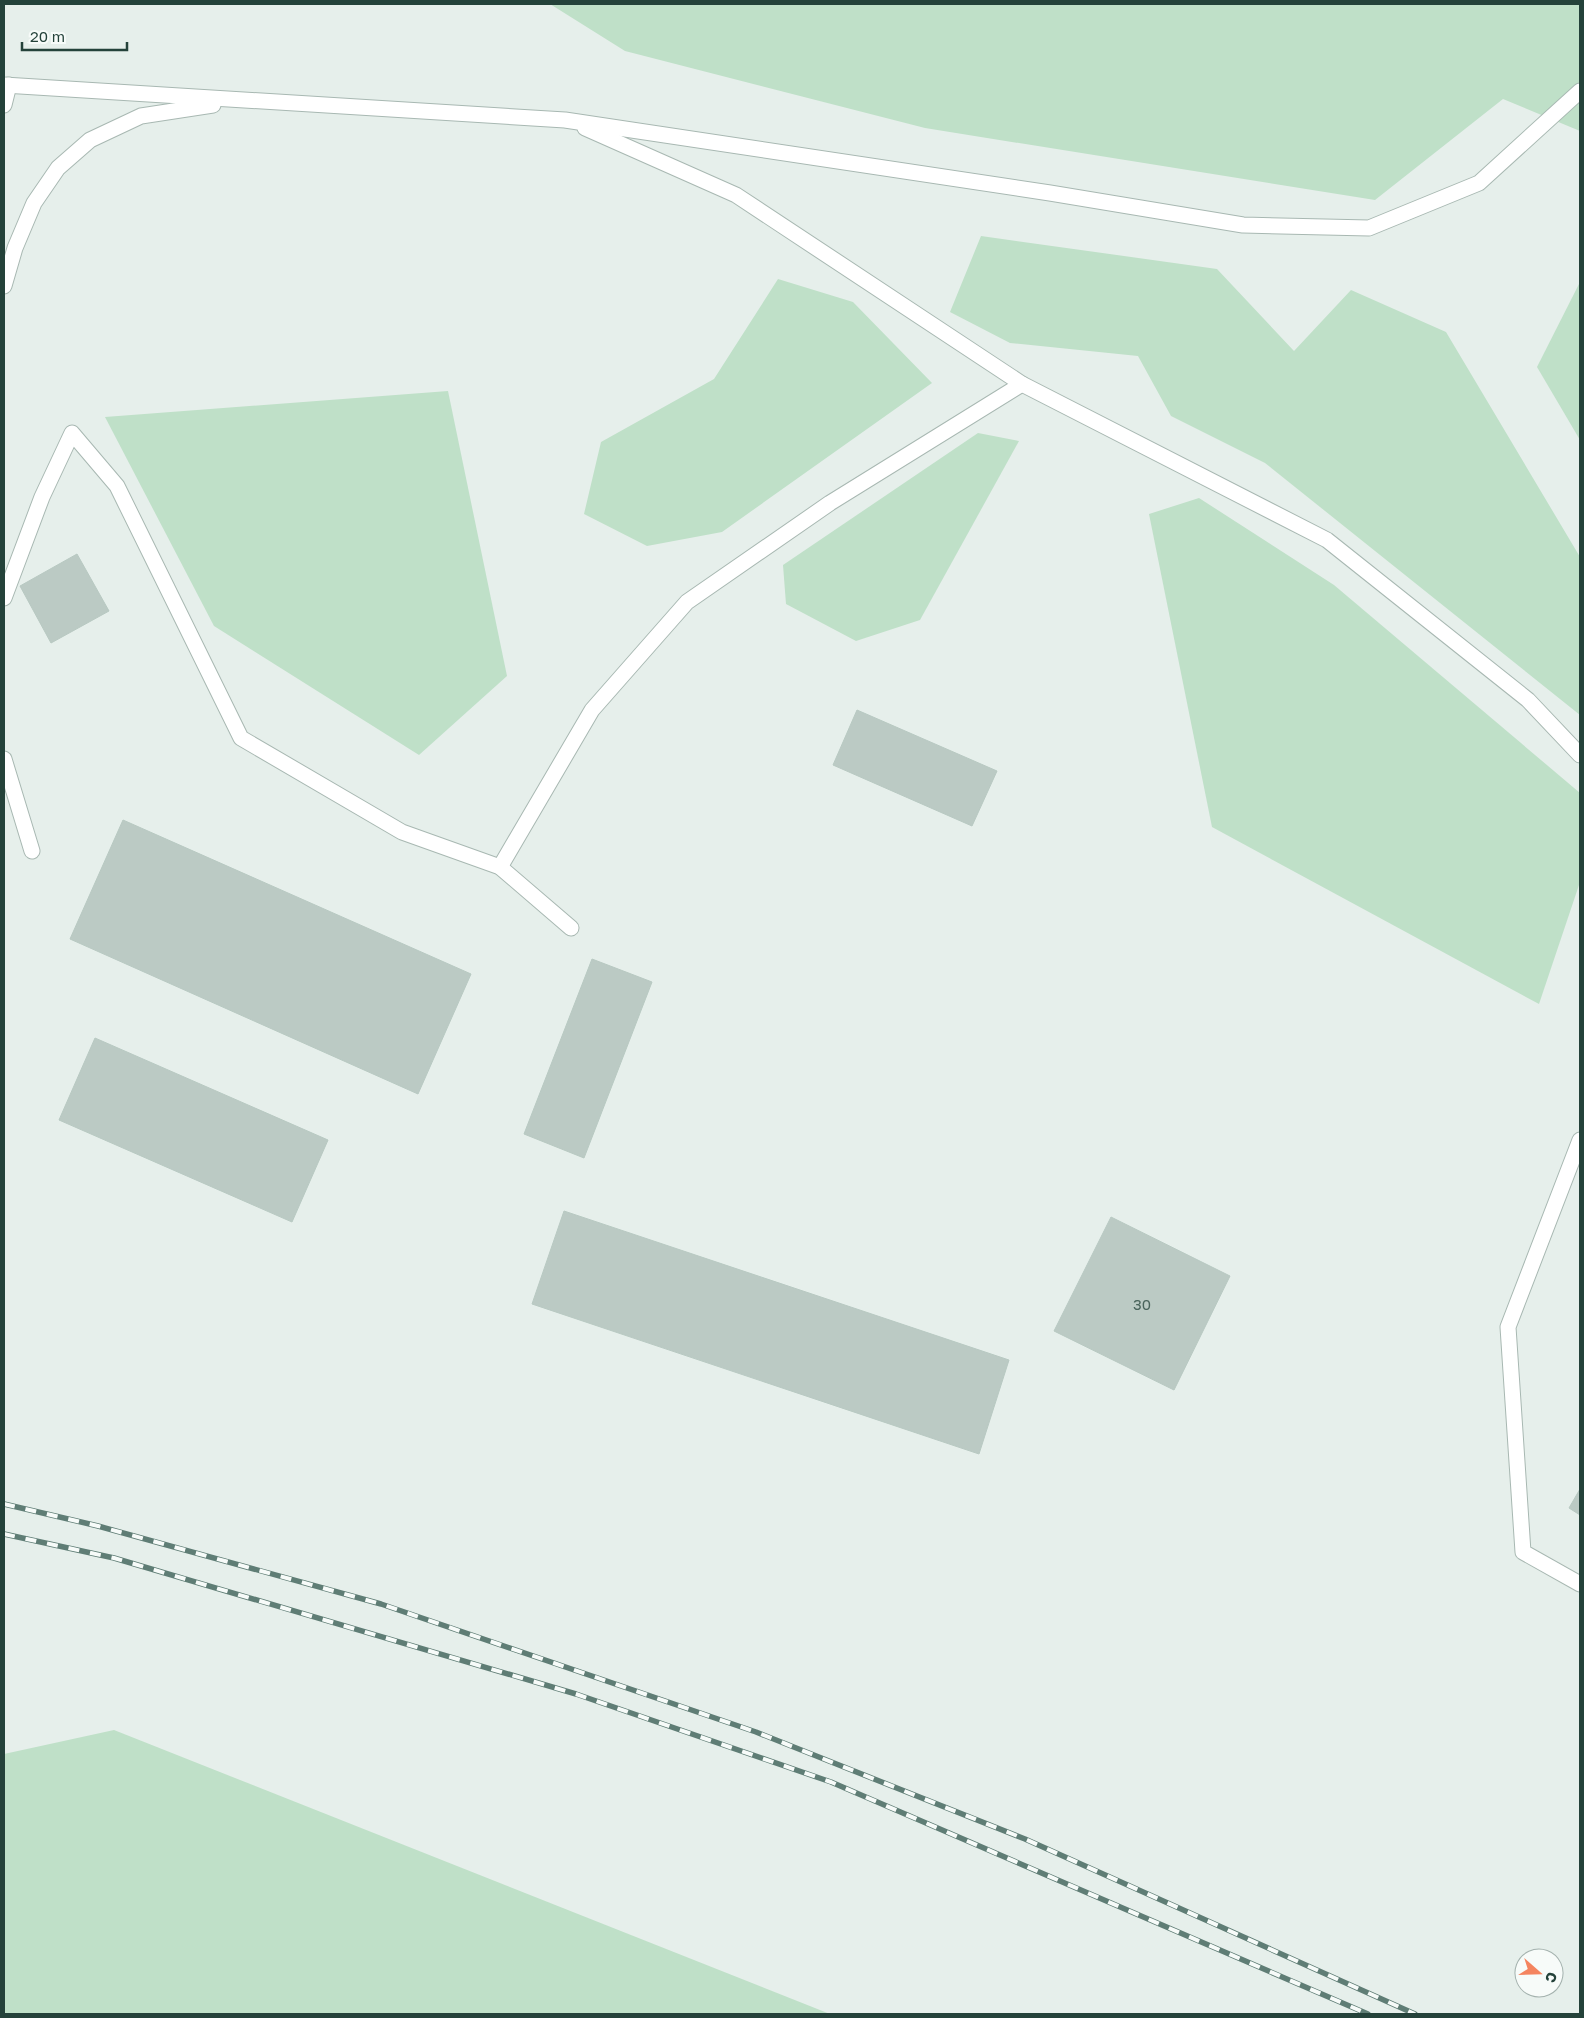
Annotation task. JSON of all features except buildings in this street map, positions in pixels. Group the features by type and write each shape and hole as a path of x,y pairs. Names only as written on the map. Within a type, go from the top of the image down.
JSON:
{"street":[{"path":"4,105 6,85 565,120 1030,190 1243,225 1369,228 1479,183 1580,91"},
{"path":"4,286 15,248 34,203 58,168 90,140 141,116 243,100"},
{"path":"565,120 736,195 1022,384 1327,540 1528,700 1580,755"},
{"path":"500,867 592,710 687,602 830,503 1022,384"},
{"path":"4,598 42,497 72,433 117,486 241,738 402,832 500,867 571,928"},
{"path":"4,759 32,850"},
{"path":"1580,1140 1508,1327 1523,1552 1580,1584"}],"green space":[{"path":"550,4 1580,4 1580,131 1503,99 1375,200 925,128 625,51"},
{"path":"981,236 1217,269 1294,351 1351,290 1446,332 1580,557 1580,715 1265,463 1171,416 1138,356 1010,343 950,312"},
{"path":"778,279 853,302 932,383 722,532 647,546 584,514 601,442 714,379"},
{"path":"1580,282 1580,440 1537,367"},
{"path":"448,391 507,676 419,755 214,626 105,417"},
{"path":"978,433 1019,441 920,620 856,641 786,604 783,565"},
{"path":"1199,498 1334,585 1580,793 1580,882 1539,1004 1212,827 1149,514"},
{"path":"114,1730 830,2014 4,2014 4,1754"}],"railway":[{"path":"4,1504 98,1526 381,1604 756,1732 1025,1839 1415,2014"},
{"path":"4,1534 114,1558 576,1694 831,1782 1368,2014"}]}
